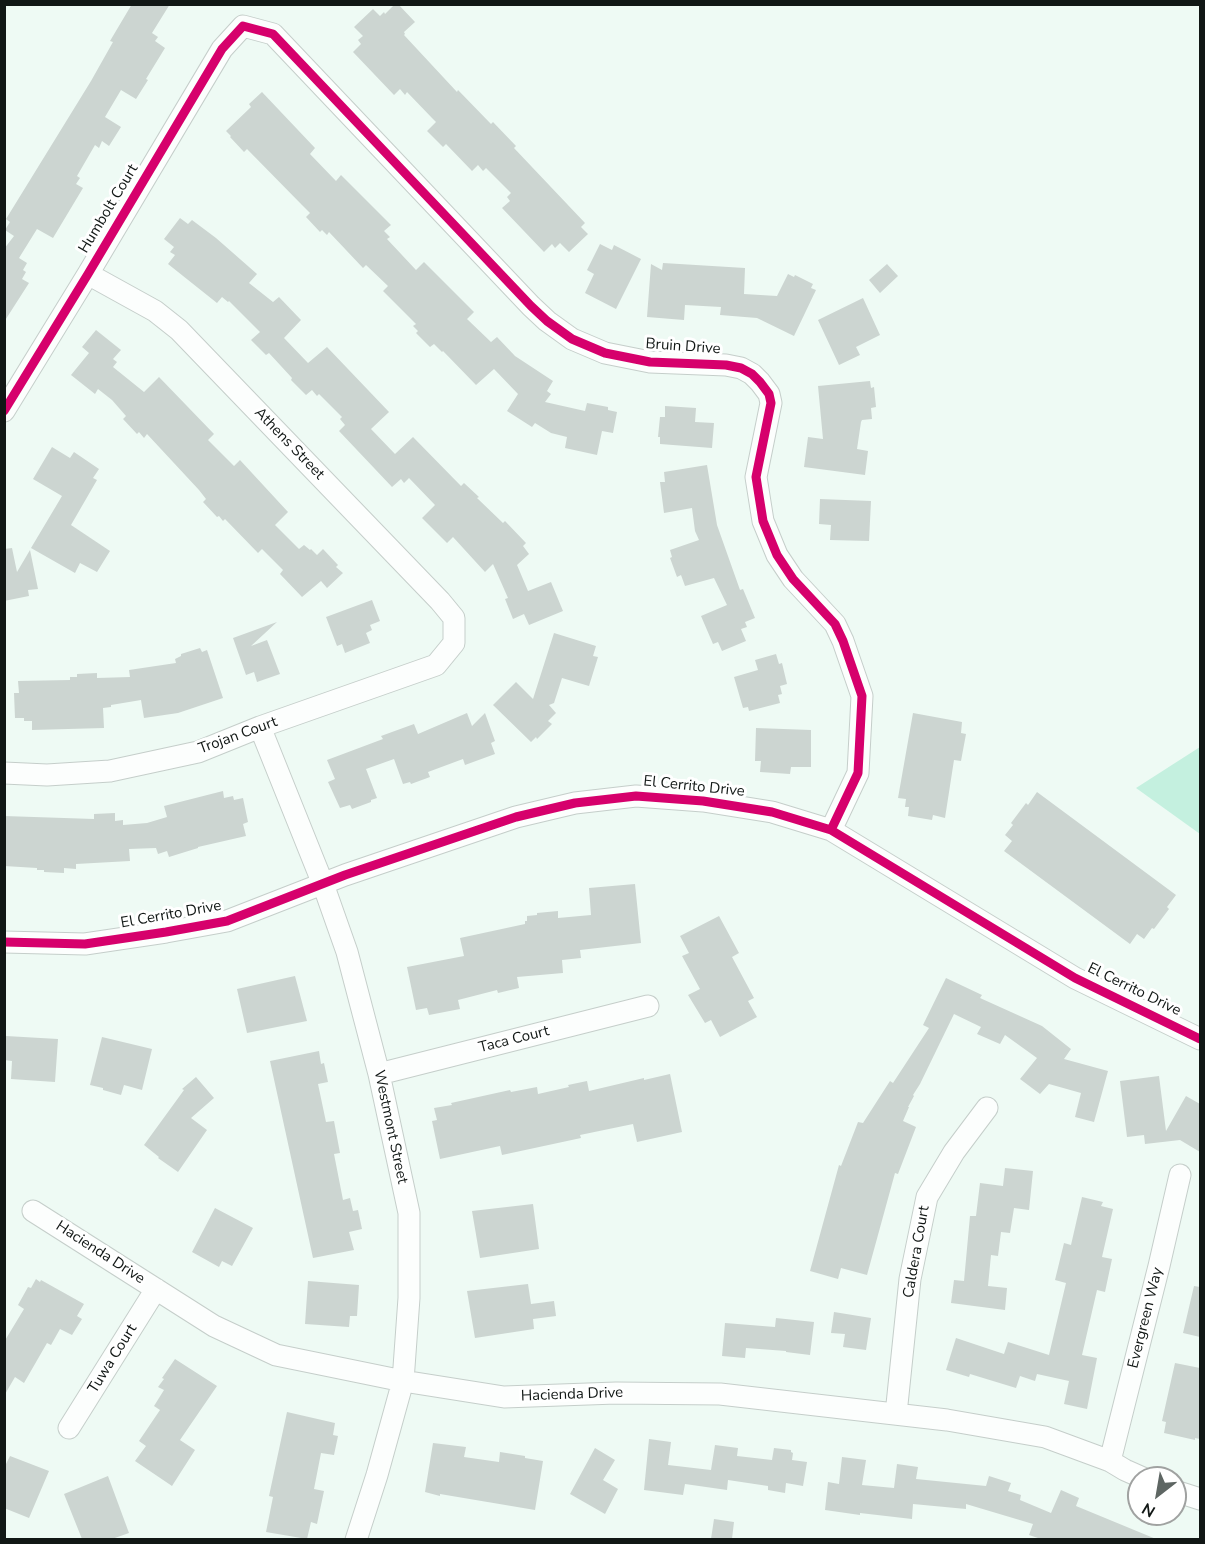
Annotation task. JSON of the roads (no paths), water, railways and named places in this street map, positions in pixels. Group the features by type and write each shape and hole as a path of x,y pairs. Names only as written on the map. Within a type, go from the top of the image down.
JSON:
{"street":[{"name":"Humbolt Court","path":"4,411 222,49 243,26"},
{"name":"Bruin Drive","path":"243,26 273,34 531,306 572,339 605,352 651,362 726,365 741,368 752,374 769,394 771,403 756,477 763,521 777,555 793,579 835,624 862,696 858,773 831,830"},
{"name":"Athens Street","path":"88,274 154,311 179,330 440,601 454,618 454,643"},
{"name":"Trojan Court","path":"4,773 47,774 110,771 198,752 260,727 436,665 454,643"},
{"name":"Westmont Street","path":"260,727 323,884 346,952 379,1074 409,1213 409,1298 403,1381 356,1539"},
{"name":"El Cerrito Drive","path":"4,942 85,944 227,921 323,884 516,817 575,803 636,796 703,801 772,812 831,830 1075,978 1200,1039"},
{"name":"Taca Court","path":"379,1074 648,1006"},
{"name":"Caldera Court","path":"896,1414 910,1279 927,1197 954,1152 987,1108"},
{"name":"Evergreen Way","path":"1110,1461 1180,1175"},
{"name":"Hacienda Drive","path":"33,1211 214,1326 276,1354 403,1381 504,1397 616,1393 720,1394 947,1420 1045,1437 1110,1461 1127,1470"},
{"name":"Tuwa Court","path":"69,1428 156,1289"}]}
